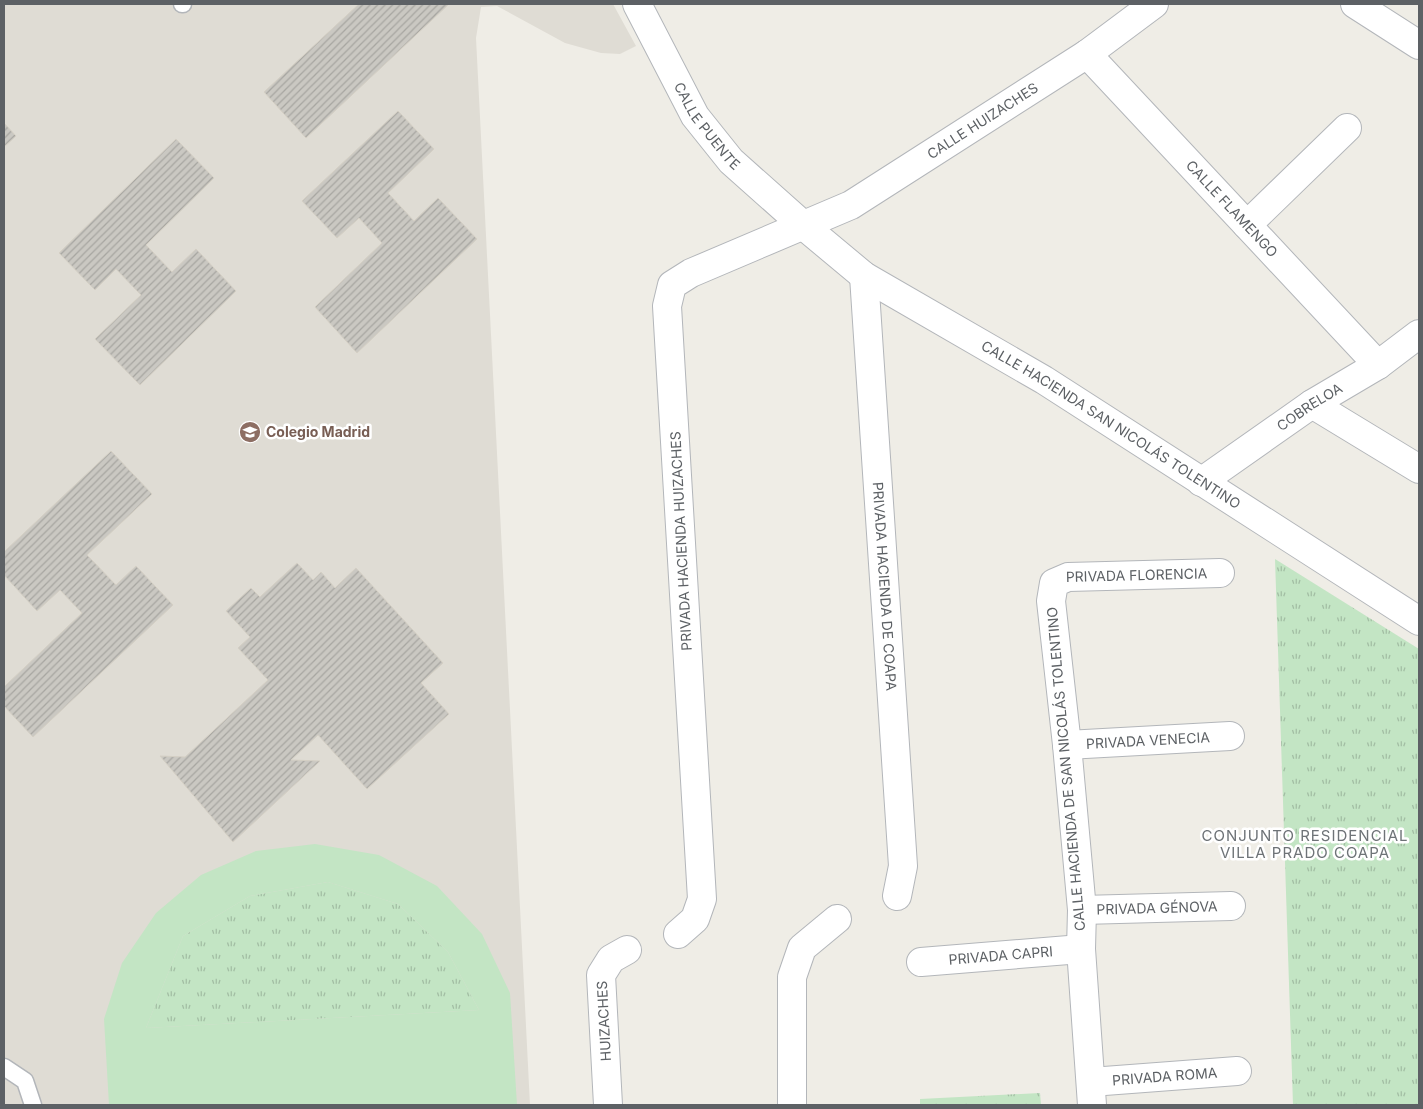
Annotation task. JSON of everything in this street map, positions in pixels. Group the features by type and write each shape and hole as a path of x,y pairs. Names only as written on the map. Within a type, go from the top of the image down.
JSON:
{"street":[{"name":"CALLE PUENTE","path":"637,4 695,116 731,160 804,226"},
{"name":"CALLE HUIZACHES","path":"804,226 851,204 1087,54 1154,4"},
{"path":"1355,4 1419,45"},
{"name":"CALLE FLAMENGO","path":"1087,54 1378,365"},
{"path":"1247,225 1347,128"},
{"name":"CALLE HACIENDA SAN NICOLÁS TOLENTINO","path":"804,226 864,276 1044,380 1201,482 1298,541 1419,621"},
{"name":"PRIVADA HACIENDA HUIZACHES","path":"678,934 695,919 702,899 667,306 672,285 691,273 804,226"},
{"name":"PRIVADA HACIENDA DE COAPA","path":"864,276 903,866 896,896"},
{"name":"COBRELOA","path":"1201,482 1312,404 1378,365 1419,334"},
{"path":"1312,404 1419,469"},
{"name":"PRIVADA FLORENCIA","path":"1054,583 1068,577 1220,573"},
{"name":"CALLE HACIENDA DE SAN NICOLÁS TOLENTINO","path":"1054,583 1051,601 1082,910 1081,949 1091,1093"},
{"name":"PRIVADA VENECIA","path":"1066,745 1230,736"},
{"name":"PRIVADA GÉNOVA","path":"1082,910 1231,906"},
{"path":"792,1105 792,977 802,948 837,919"},
{"name":"PRIVADA CAPRI","path":"921,962 1081,949"},
{"name":"HUIZACHES","path":"608,1105 601,975 611,959 627,950"},
{"name":"PRIVADA ROMA","path":"1091,1093 1237,1071"}],"lane":[{"path":"4,1067 25,1081 33,1105"}],"shaded area":[{"name":"Colegio Madrid","path":"4,4 613,4 636,46 620,54 601,53 565,43 497,6 481,7 476,38 530,1105 4,1105"}],"green space":[{"path":"1275,559 1419,649 1419,1105 1293,1105"},
{"path":"315,844 379,855 437,886 482,934 510,993 517,1105 109,1105 104,1019 122,963 156,913 201,875 256,851","holes":["328,882 398,904 448,952 479,1010 146,1028 183,936 250,896"]},
{"path":"328,882 398,904 448,952 479,1010 146,1028 183,936 250,896"},
{"path":"1040,1093 1041,1105 920,1105 920,1099"}],"building":[{"path":"359,4 449,4 306,138 264,92"},
{"path":"398,111 434,149 388,193 414,221 438,198 477,239 357,353 315,307 382,243 359,218 337,238 302,201"},
{"path":"4,123 16,136 4,147"},
{"path":"176,139 214,178 146,245 172,272 196,249 236,291 140,385 95,339 141,295 116,269 95,290 59,253"},
{"path":"111,451 152,494 87,555 116,585 136,566 173,605 33,737 4,706 4,687 82,613 60,590 37,611 4,575 4,552"},
{"path":"297,563 313,580 321,572 335,588 356,568 443,663 421,683 449,714 367,789 318,735 291,760 320,761 233,842 160,756 185,757 268,680 238,648 250,637 226,611 251,588 260,597"}],"place":[{"name":"Colegio Madrid","path":"250,432"}],"district":[{"name":"CONJUNTO RESIDENCIAL VILLA PRADO COAPA","path":"1305,844"}]}
